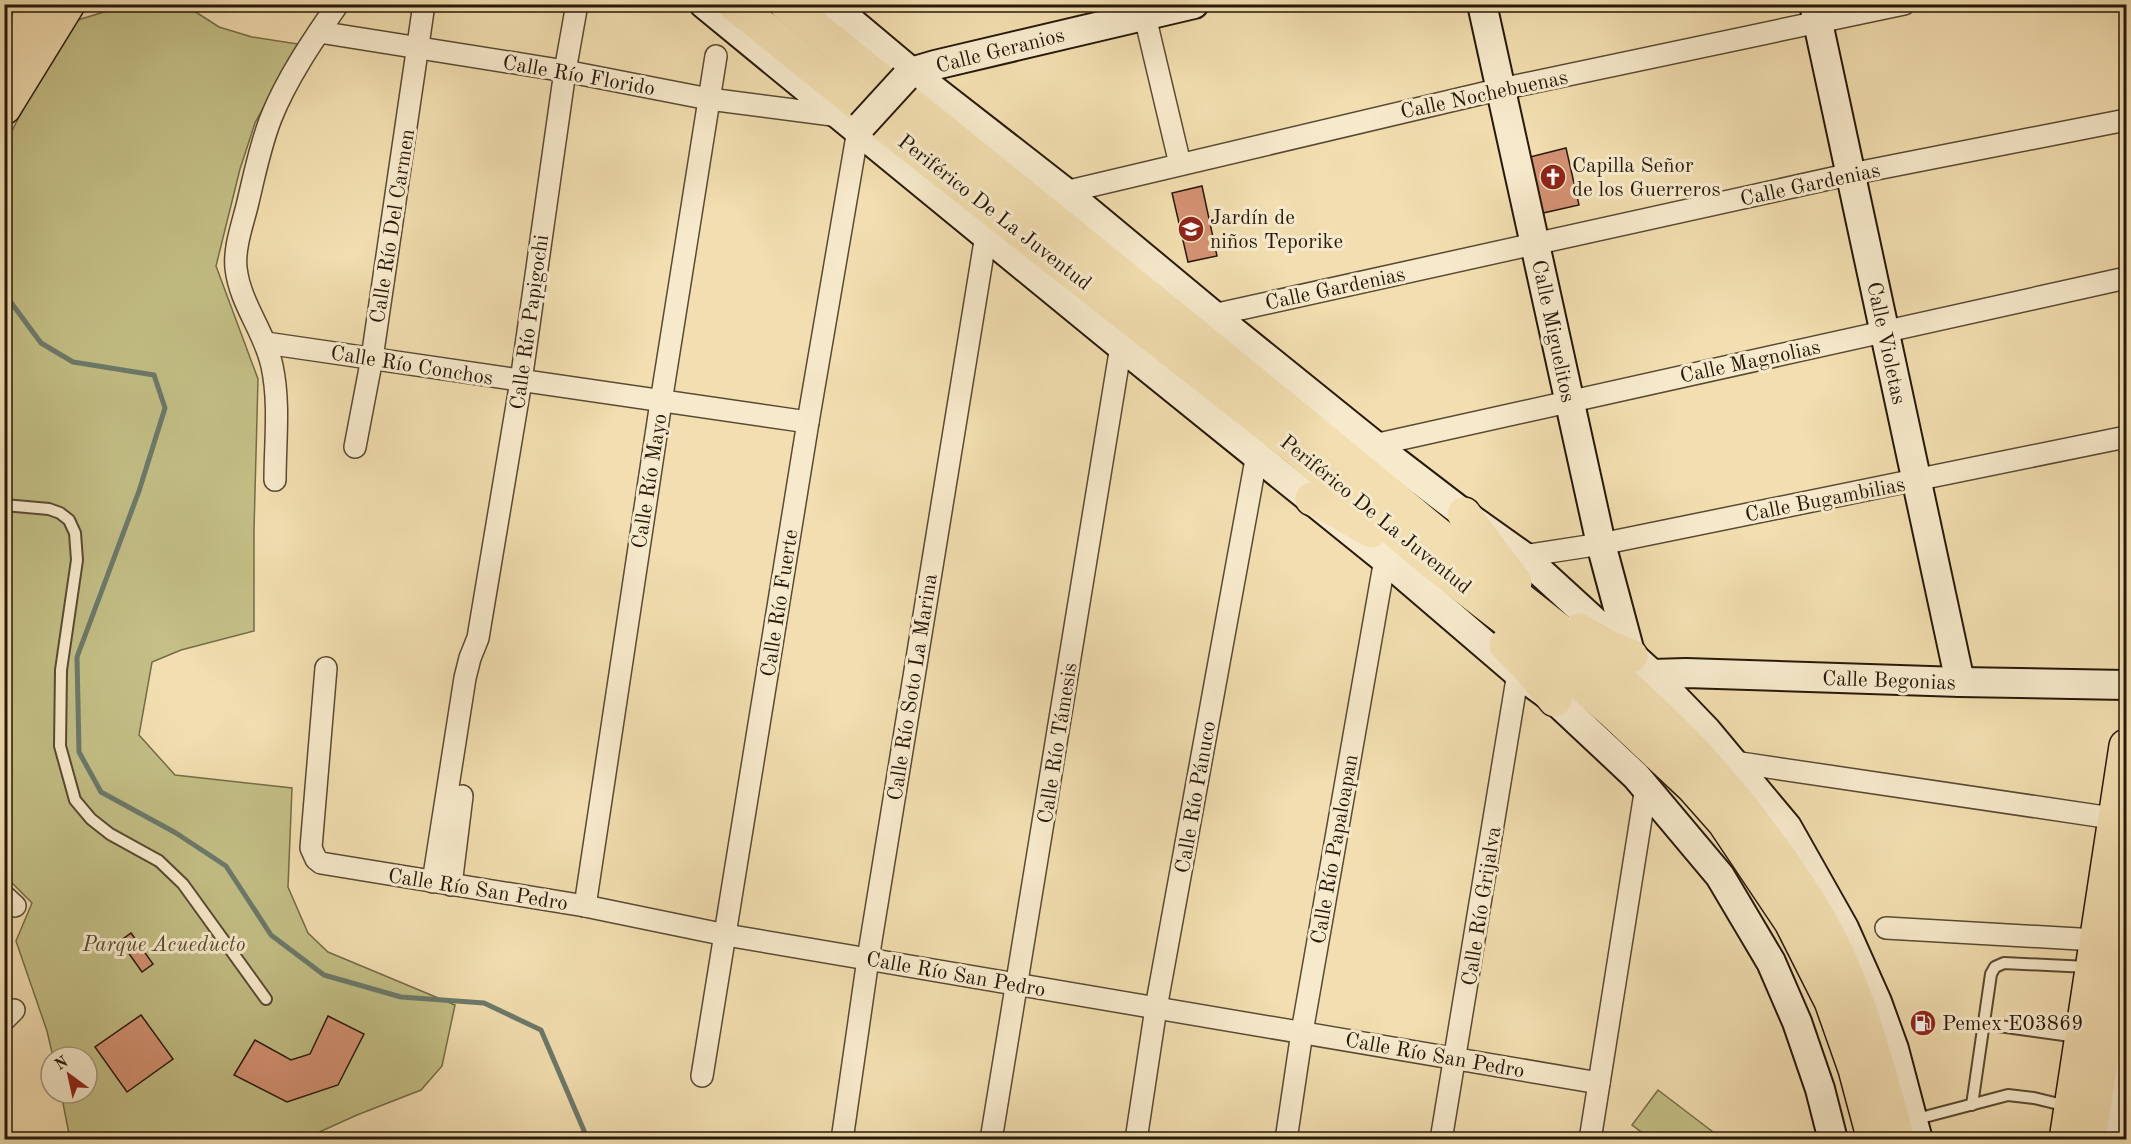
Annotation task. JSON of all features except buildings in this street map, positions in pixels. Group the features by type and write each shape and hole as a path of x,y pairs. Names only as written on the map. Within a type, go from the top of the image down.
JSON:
{"main road":[{"path":"4,96 33,4"},
{"path":"4,108 68,4"},
{"name":"Periférico De La Juventud","path":"704,4 1385,559 1518,673 1555,700 1646,787 1720,876 1772,962 1813,1066 1833,1140"},
{"name":"Periférico De La Juventud","path":"734,4 1297,449 1508,621 1645,741 1693,787 1724,822 1791,922 1831,1001 1855,1069 1874,1140"},
{"name":"Periférico De La Juventud","path":"786,4 1314,431 1457,551 1533,609 1657,715 1707,766 1739,804 1807,900 1837,954 1910,1133"},
{"path":"830,4 908,75 1065,192 1374,445 1523,556 1641,665 1734,762 1787,827 1844,927 1877,1002 1894,1049 1910,1133"},
{"name":"Calle Geranios","path":"908,75 1143,10 1194,4"},
{"name":"Calle Miguelitos","path":"1482,4 1601,544 1641,665"},
{"name":"Calle Violetas","path":"1816,14 1960,682"},
{"path":"853,124 908,75"},
{"path":"1312,500 1335,509 1386,540 1432,561 1471,611 1528,668 1555,700"},
{"path":"1464,514 1507,569 1533,609 1563,621 1641,665"},
{"name":"Calle Begonias","path":"1641,665 1698,673 2127,685"},
{"path":"2089,1140 2110,944 2127,746"},
{"path":"2066,1140 2081,1037 2127,896"}],"street":[{"path":"275,480 273,367 266,343 242,291 236,268 237,243 271,119 287,85 338,4"},
{"name":"Calle Río Del Carmen","path":"355,447 372,358 424,4"},
{"name":"Calle Río Papigochi","path":"442,884 465,678 478,638 521,381 565,71 577,4"},
{"name":"Calle Nochebuenas","path":"1065,192 1816,14 1904,4"},
{"path":"1143,10 1180,164"},
{"name":"Calle Río Florido","path":"319,32 565,71 853,124"},
{"name":"Calle Río Mayo","path":"585,906 716,56"},
{"name":"Calle Gardenias","path":"1213,315 1851,174 2127,120"},
{"name":"Calle Río Fuerte","path":"702,1076 808,422 853,124"},
{"name":"Calle Río Soto La Marina","path":"842,1140 868,959 986,235"},
{"name":"Calle Magnolias","path":"1374,445 2127,278"},
{"name":"Calle Río Conchos","path":"266,343 808,422"},
{"name":"Calle Río Támesis","path":"991,1140 1121,346"},
{"name":"Calle Bugambilias","path":"1523,556 1601,544 2127,437"},
{"name":"Calle Río Pánuco","path":"1136,1140 1156,1008 1257,454"},
{"name":"Calle Río Papaloapan","path":"1286,1140 1302,1032 1385,559"},
{"name":"Calle Río San Pedro","path":"326,668 311,848 316,859 321,863 585,906 726,935 1599,1083"},
{"name":"Calle Río Grijalva","path":"1442,1140 1518,673"},
{"path":"1734,762 2121,819"},
{"path":"1590,1140 1646,787"},
{"path":"1886,928 2110,944 2127,985"},
{"path":"2107,1140 2127,1013"}],"lane":[{"path":"4,505 49,509 60,513 69,520 75,533 77,560 61,670 60,746 75,800 91,819 110,834 159,861 183,884 267,999"},
{"path":"1972,1105 1991,974 1995,967 2004,963 2110,944"},
{"path":"1984,1024 2081,1037"},
{"path":"1910,1133 1972,1105 2008,1095 2034,1098 2071,1107"}],"green space":[{"name":"Parque Acueducto","path":"127,5 185,5 219,27 252,37 298,44 255,123 240,169 216,266 258,379 254,631 181,650 152,662 139,735 175,775 292,788 288,887 308,933 328,952 455,1005 442,1066 421,1090 304,1139 70,1139 63,1105 99,1105 99,1045 50,1045 16,941 32,903 5,876 4,146 68,23"},
{"path":"1658,1090 1717,1135 1713,1139 1651,1139 1632,1125"}],"waterway":[{"path":"4,293 41,343 73,362 154,375 165,408 139,491 77,657 79,752 101,792 176,833 226,866 271,935 324,975 401,997 484,1003 541,1030 588,1140"}],"place":[{"name":"Capilla Señor de los Guerreros","path":"1553,177"},
{"name":"Jardín de niños Teporike","path":"1191,229"},
{"name":"Pemex E03869","path":"1923,1023"}]}
